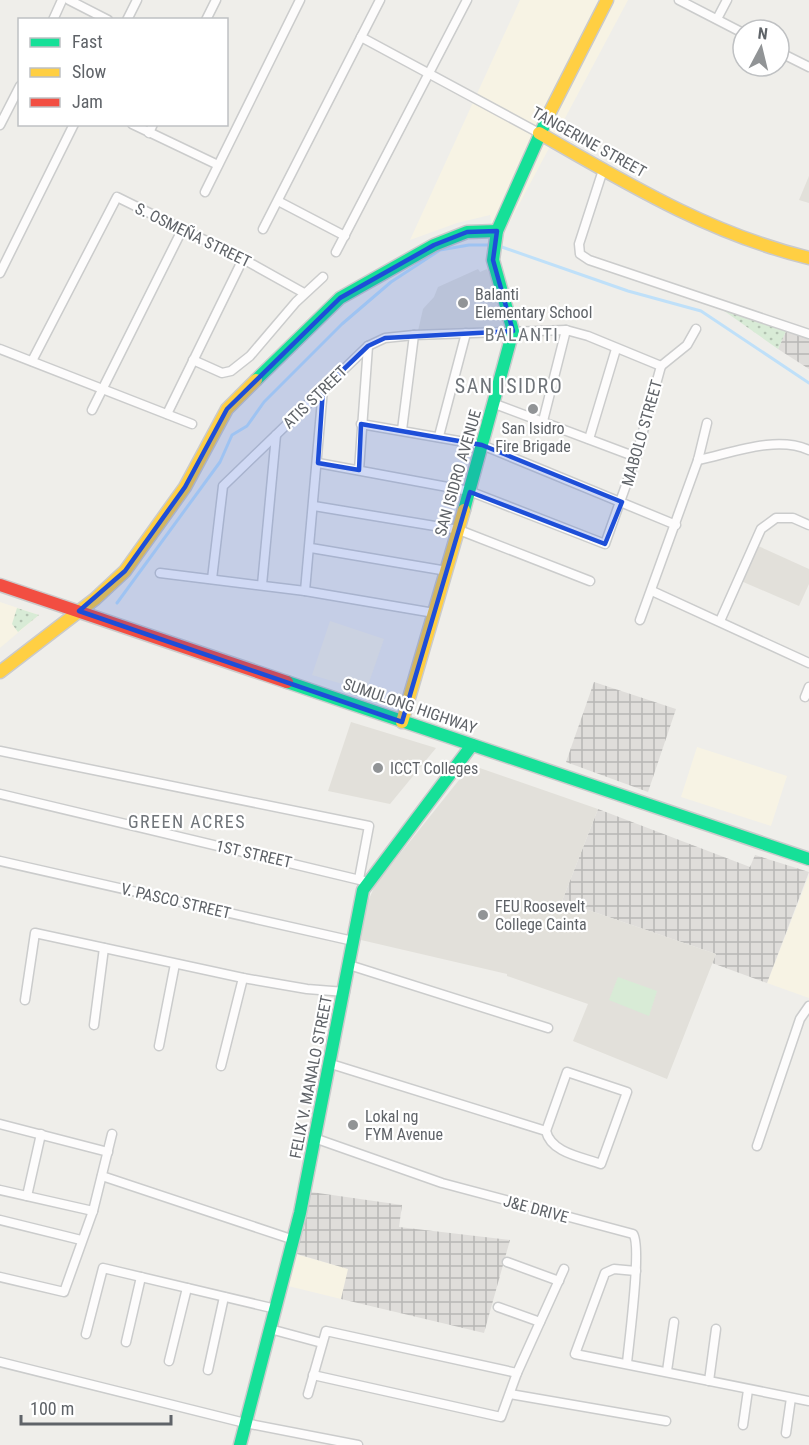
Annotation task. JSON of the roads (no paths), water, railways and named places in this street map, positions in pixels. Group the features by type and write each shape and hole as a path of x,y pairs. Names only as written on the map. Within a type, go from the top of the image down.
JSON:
{"street":[{"path":"53,18 62,0"},
{"path":"69,0 104,18"},
{"path":"128,18 137,0"},
{"path":"207,18 216,0"},
{"path":"205,192 300,0"},
{"path":"263,229 380,0"},
{"path":"336,252 467,0"},
{"path":"513,331 497,277 495,242 539,133 607,0"},
{"path":"679,0 731,27"},
{"path":"717,19 727,0"},
{"name":"TANGERINE STREET","path":"361,37 680,210 740,237 809,258"},
{"path":"791,58 809,67"},
{"path":"0,125 18,90"},
{"path":"0,273 73,126"},
{"path":"151,129 218,165"},
{"path":"603,170 579,244 580,254 589,260 809,334"},
{"name":"S. OSMEÑA STREET","path":"32,361 117,197 243,259 304,293"},
{"path":"278,201 345,236"},
{"path":"92,410 182,230"},
{"path":"0,672 83,613 125,571 185,487 227,409 340,298 434,245 466,232 495,242"},
{"path":"167,414 243,259"},
{"path":"193,360 222,373 231,371 250,356 304,293 323,277"},
{"path":"661,366 687,345 696,329"},
{"path":"543,421 566,330"},
{"name":"MABOLO STREET","path":"470,492 605,544 622,502 661,366 588,336 566,330 513,331"},
{"name":"ATIS STREET","path":"212,579 223,486 368,346 386,338 414,335 513,331"},
{"name":"SAN ISIDRO AVENUE","path":"402,722 495,404 513,331"},
{"path":"439,436 466,333"},
{"path":"402,430 414,335"},
{"path":"360,470 361,424 368,346"},
{"path":"0,349 192,424"},
{"path":"589,439 616,349"},
{"path":"305,591 323,389"},
{"path":"495,404 636,457"},
{"path":"640,620 676,525 698,460 707,423"},
{"path":"361,424 482,445 676,525"},
{"path":"262,585 276,435"},
{"path":"698,460 770,444 800,446 809,450"},
{"path":"318,463 470,492"},
{"path":"314,506 459,530 590,581"},
{"path":"720,621 761,529 776,518 793,518 809,525"},
{"path":"310,548 447,571"},
{"path":"160,573 305,591 434,614"},
{"name":"SUMULONG HIGHWAY","path":"0,585 809,859"},
{"path":"652,591 809,663"},
{"path":"805,697 809,687"},
{"name":"FELIX V. MANALO STREET","path":"240,1445 294,1240 317,1139 345,992 363,880 472,745"},
{"path":"0,751 369,826 363,880"},
{"name":"1ST STREET","path":"0,794 363,880"},
{"name":"V. PASCO STREET","path":"0,861 353,941"},
{"path":"25,1000 35,933 243,978 307,989 345,992"},
{"path":"94,1025 104,948"},
{"path":"159,1046 175,964"},
{"path":"349,965 548,1028"},
{"path":"221,1066 243,978"},
{"path":"757,1146 800,1018 809,1006"},
{"path":"331,1064 546,1131"},
{"path":"567,1072 627,1092 601,1164 559,1149 548,1140 546,1131 567,1072"},
{"path":"0,1124 108,1152"},
{"path":"27,1196 41,1134"},
{"path":"0,1277 64,1292 93,1211 112,1134"},
{"name":"J&E DRIVE","path":"317,1139 442,1183 633,1234 636,1239 636,1271 627,1363"},
{"path":"102,1176 294,1240"},
{"path":"0,1190 93,1211"},
{"path":"0,1220 81,1240"},
{"path":"507,1262 559,1281"},
{"path":"86,1334 100,1271 107,1267 276,1309"},
{"path":"313,1375 501,1417 517,1373 564,1269"},
{"path":"636,1271 614,1269 605,1273 575,1351 577,1356 627,1363 809,1401"},
{"path":"126,1342 141,1277"},
{"path":"169,1361 186,1288"},
{"path":"208,1370 224,1297"},
{"path":"498,1307 540,1322"},
{"path":"667,1371 674,1322"},
{"path":"270,1329 322,1344"},
{"path":"709,1381 716,1329"},
{"path":"308,1394 326,1331 517,1373"},
{"path":"0,1362 245,1423 358,1445"},
{"path":"742,1425 748,1390"},
{"path":"510,1394 666,1421"},
{"path":"786,1433 791,1398"}],"waterway":[{"path":"117,603 220,462 232,435 247,426 264,402 342,324 391,282 440,250 469,245 493,245"},
{"path":"499,246 628,291 701,311 809,383"}],"place":[{"name":"Balanti Elementary School","path":"463,303"},
{"name":"San Isidro Fire Brigade","path":"533,409"},
{"name":"ICCT Colleges","path":"378,768"},
{"name":"FEU Roosevelt College Cainta","path":"483,915"},
{"name":"Lokal ng FYM Avenue","path":"353,1125"}],"district":[{"name":"BALANTI","path":"522,334"},
{"name":"SAN ISIDRO","path":"509,386"},
{"name":"GREEN ACRES","path":"187,821"}]}
